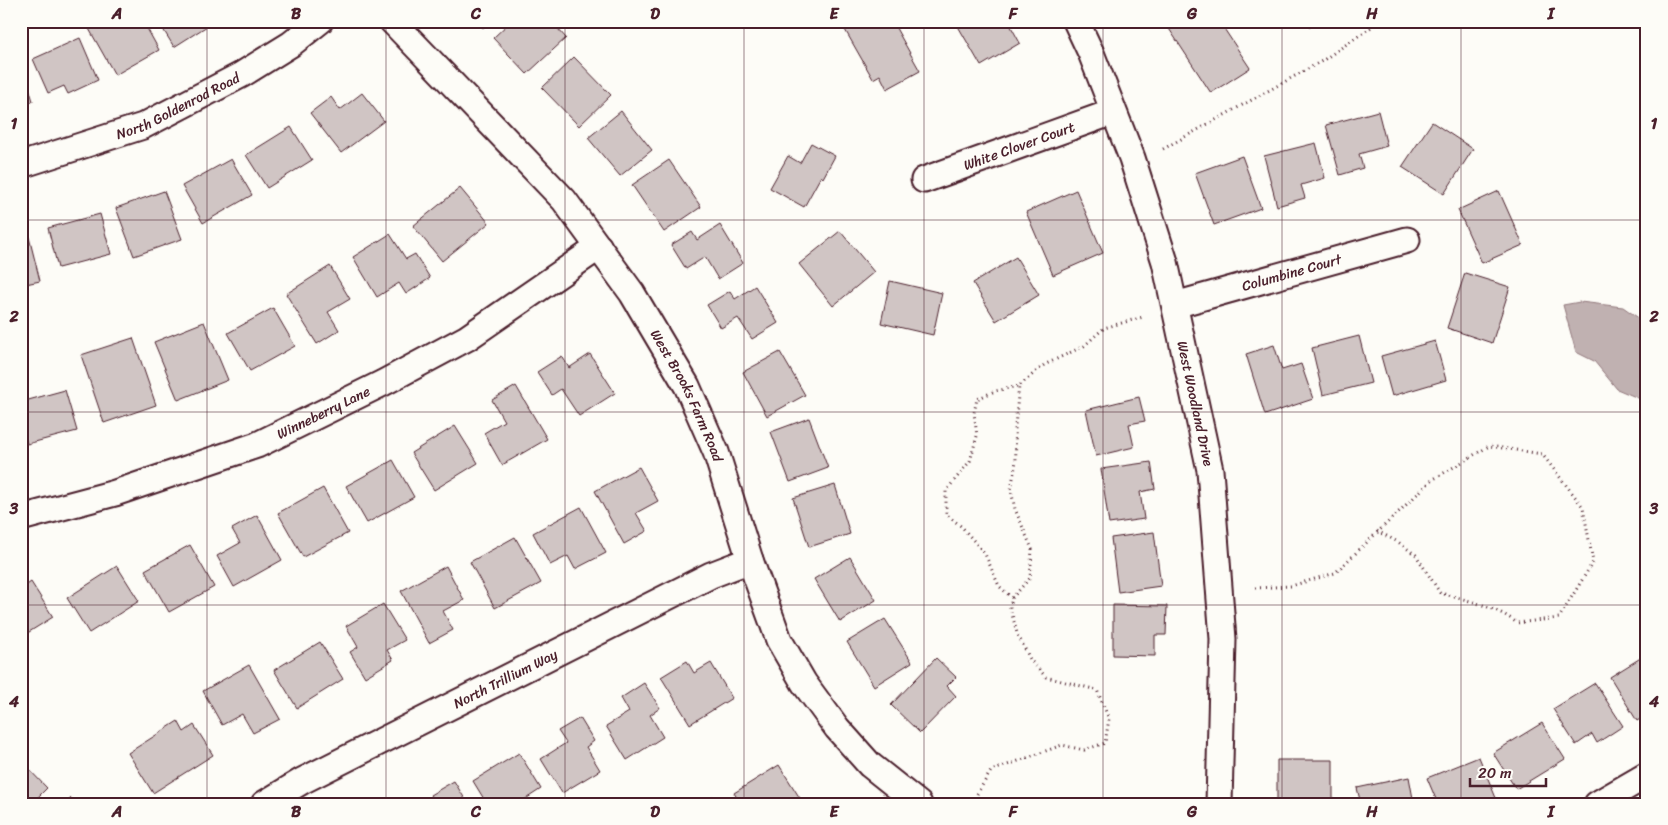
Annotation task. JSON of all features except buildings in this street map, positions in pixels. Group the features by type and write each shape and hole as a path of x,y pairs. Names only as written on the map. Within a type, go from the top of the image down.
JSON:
{"street":[{"name":"North Goldenrod Road","path":"21,165 143,126 241,75 290,44 320,21"},
{"name":"West Brooks Farm Road","path":"392,21 564,200 632,293 687,386 716,452 750,560 779,640 804,682 837,728 870,765 909,801"},
{"name":"West Woodland Drive","path":"1076,21 1091,53 1132,158 1165,262 1210,470 1223,639 1218,804"},
{"name":"White Clover Court","path":"924,180 1114,112"},
{"name":"Columbine Court","path":"1175,304 1407,240"},
{"name":"Winneberry Lane","path":"21,518 115,493 257,446 383,383 467,338 599,247"},
{"name":"North Trillium Way","path":"264,804 302,782 702,580 750,560"},
{"path":"1597,804 1647,775"}],"path":[{"path":"1163,149 1322,61 1380,21"},
{"path":"1587,21 1599,26 1614,21"},
{"path":"1012,598 999,586 985,554 962,527 946,514 946,491 970,461 976,436 974,413 977,399 1019,386 1044,365 1084,346 1104,328 1143,317"},
{"path":"977,794 991,771 1062,745 1084,750 1105,744 1109,719 1097,690 1046,676 1031,661 1017,633 1010,607 1012,598 1030,578 1032,549 1015,509 1011,490 1016,461 1015,426 1019,386"},
{"path":"1254,588 1291,586 1335,573 1377,531 1432,480 1489,446 1542,454 1583,507 1593,562 1559,618 1517,624 1505,614 1469,600 1440,593 1416,555 1398,542 1377,531"}],"shaded area":[{"path":"1580,302 1623,307 1647,324 1647,404 1645,401 1617,389 1594,361 1576,352 1563,305"}]}
